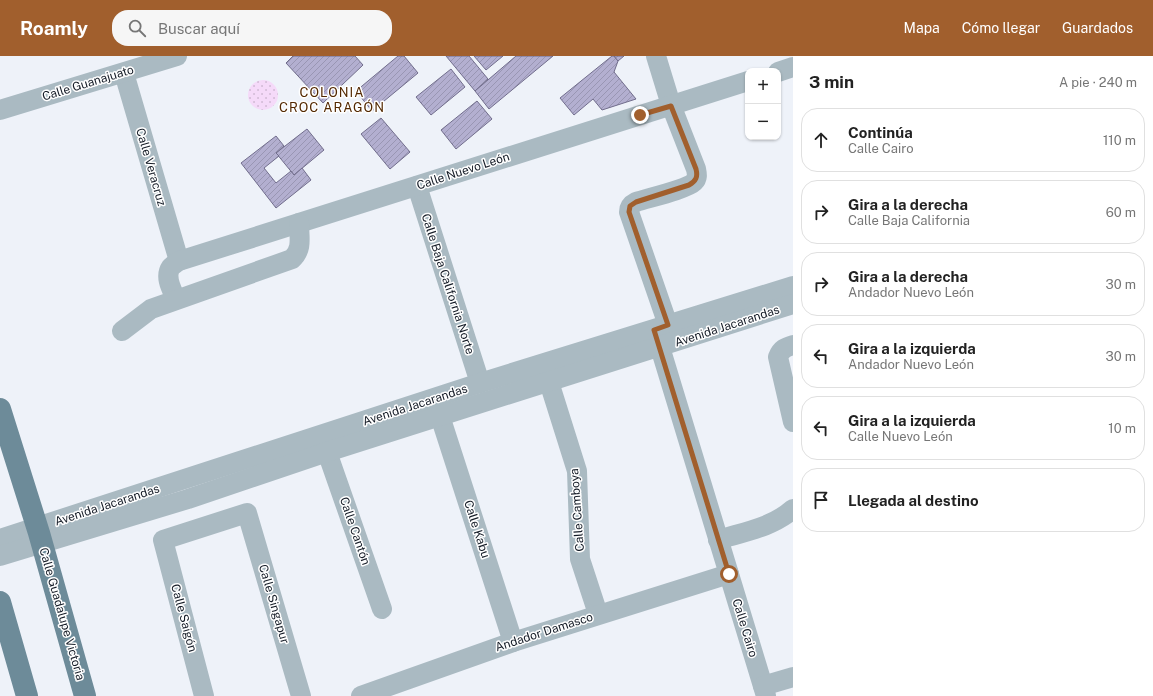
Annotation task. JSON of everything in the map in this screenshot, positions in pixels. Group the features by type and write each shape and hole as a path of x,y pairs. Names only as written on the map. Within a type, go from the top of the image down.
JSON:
{"main road":[{"name":"Calle Guadalupe Victoria","path":"0,409 40,535 85,696"},
{"path":"0,602 28,696"}],"street":[{"name":"Calle Guanajuato","path":"0,110 177,56"},
{"path":"656,56 671,106"},
{"path":"781,71 793,67"},
{"name":"Calle Veracruz","path":"124,73 179,261"},
{"name":"Calle Nuevo León","path":"179,261 745,82"},
{"name":"Calle Cairo","path":"671,106 696,169 696,179 689,185 636,202 630,206 629,212 718,540 764,691"},
{"name":"Calle Baja California Norte","path":"417,186 480,383"},
{"path":"122,331 151,309 176,299 292,260 297,255 299,250 299,223"},
{"path":"176,299 168,280 168,273 171,267 179,261"},
{"name":"Avenida Jacarandas","path":"40,535 188,499 328,452 549,382 661,334 793,286"},
{"name":"Avenida Jacarandas","path":"40,535 480,383 661,334 793,304"},
{"path":"793,345 783,349 778,357 793,422"},
{"name":"Calle Camboya","path":"549,382 577,471 580,559 598,614"},
{"name":"Calle Kabu","path":"440,416 513,642"},
{"name":"Calle Cantón","path":"328,452 382,609"},
{"path":"188,499 198,528"},
{"path":"718,540 773,523 793,509"},
{"name":"Calle Singapur","path":"198,528 247,513 301,696"},
{"name":"Calle Saigón","path":"198,528 163,540 204,696"},
{"path":"0,539 40,535"},
{"path":"0,556 40,535"},
{"name":"Andador Damasco","path":"362,696 513,642 729,574"},
{"path":"764,691 793,677"}],"shaded area":[{"path":"263,80 274,84 278,95 274,106 263,110 252,106 248,95 252,84"}],"building":[{"path":"293,56 355,56 363,65 323,103 286,63"},
{"path":"398,56 404,56 418,73 372,111 356,91"},
{"path":"446,56 469,56 488,79 475,91"},
{"path":"474,56 503,56 486,70"},
{"path":"516,56 553,56 489,109 475,91"},
{"path":"612,56 614,56 618,61 614,72 636,99 602,110 593,99 574,115 560,98"},
{"path":"614,56 624,56 618,61"},
{"path":"451,69 465,87 431,115 416,97"},
{"path":"477,101 492,119 456,149 441,130"},
{"path":"381,118 410,152 390,169 361,134"},
{"path":"307,129 324,150 294,175 276,153"},
{"path":"276,136 284,146 276,153 279,156 264,168 276,183 291,171 294,175 302,168 311,180 276,208 241,163"}],"district":[{"name":"COLONIA CROC ARAGÓN","path":"332,100"}],"route":[{"path":"640,115 671,106 697,174 693,183 636,202 630,206 629,212 668,325 654,330 729,574"}]}
